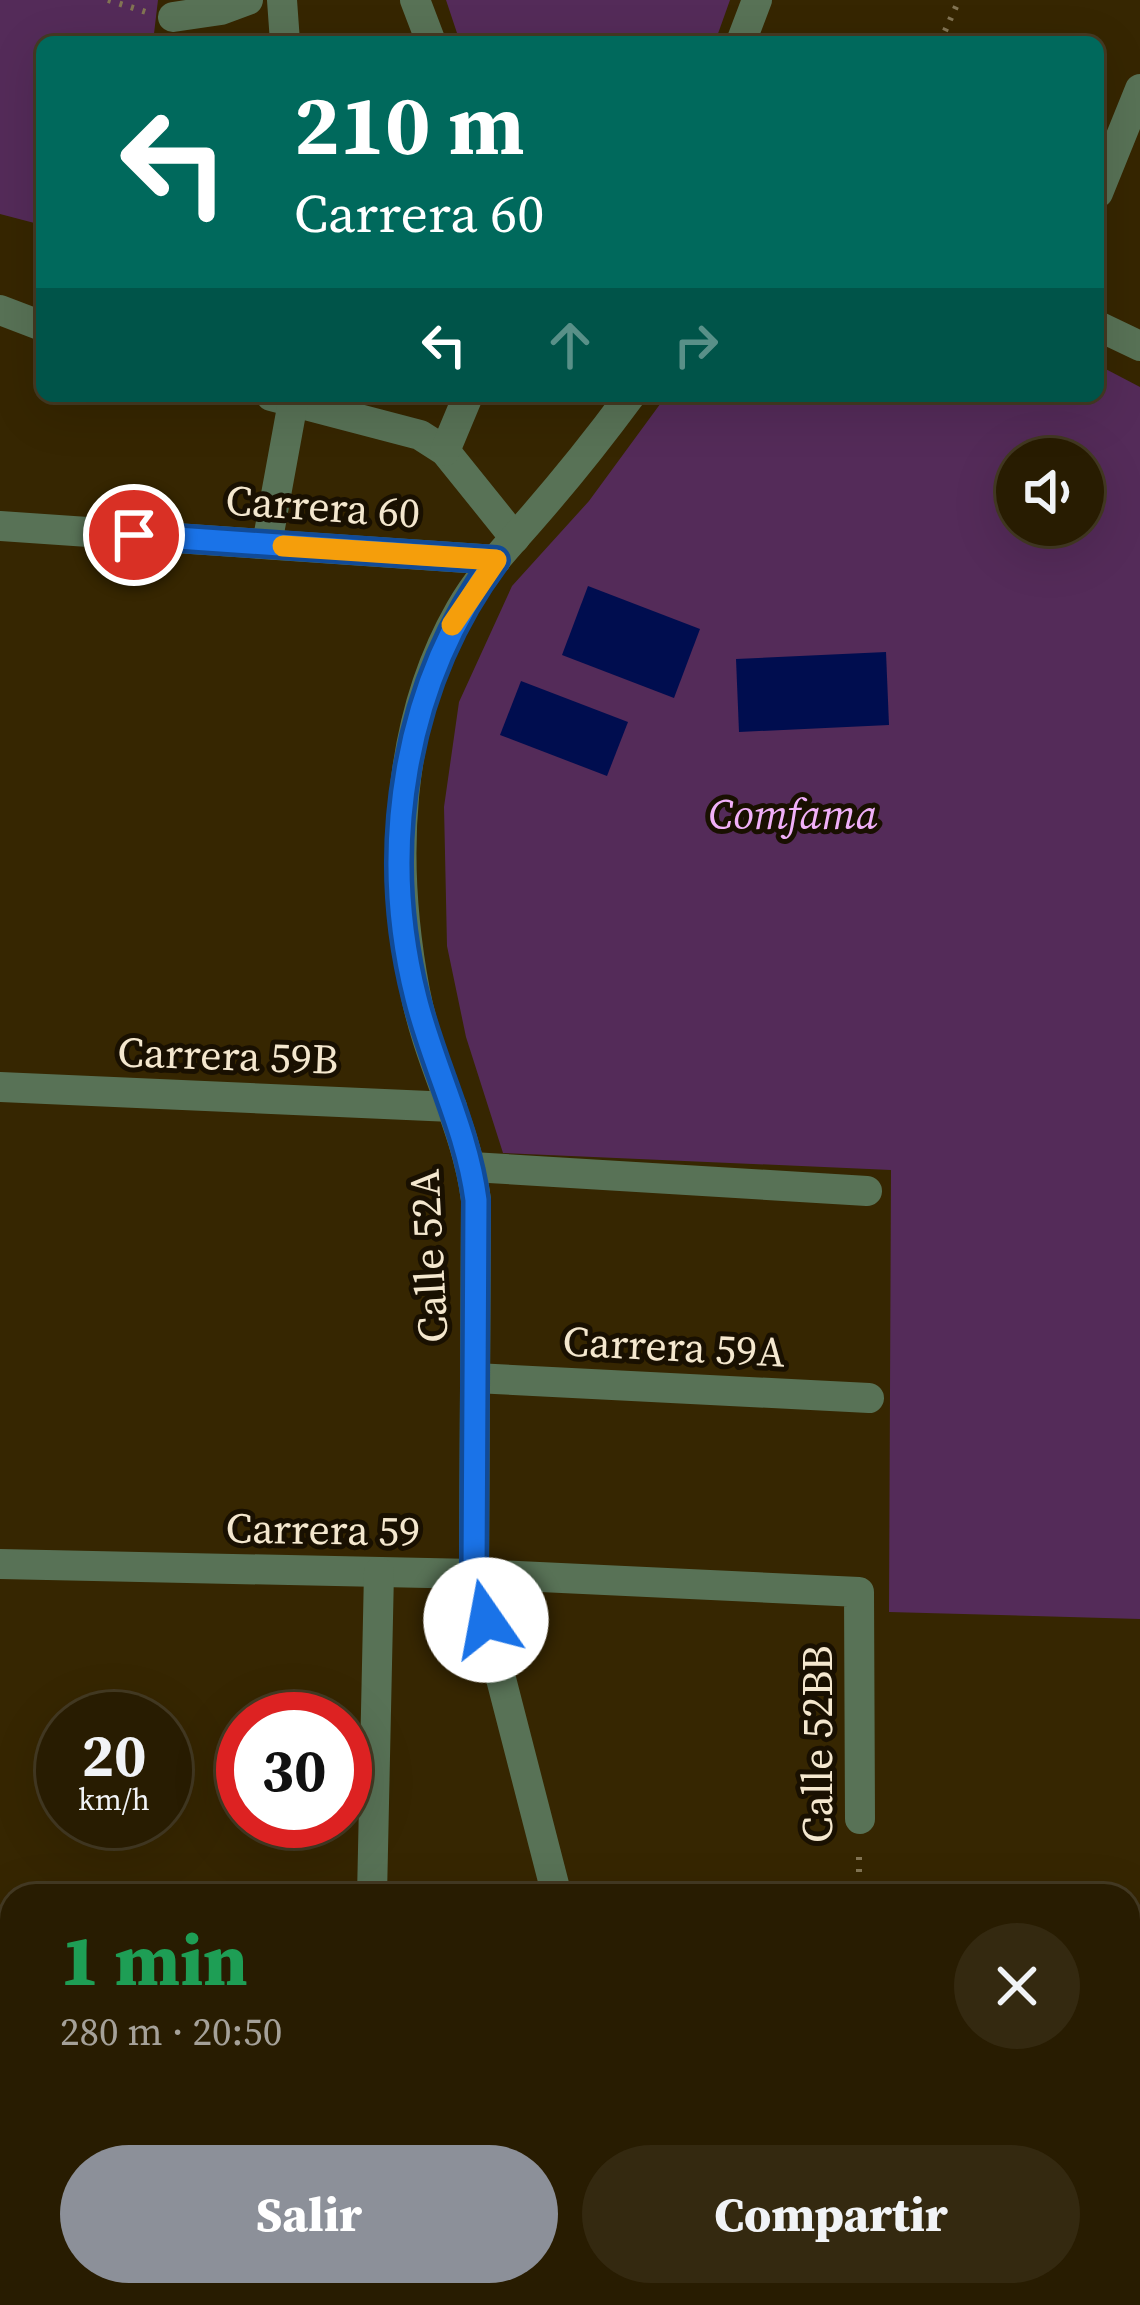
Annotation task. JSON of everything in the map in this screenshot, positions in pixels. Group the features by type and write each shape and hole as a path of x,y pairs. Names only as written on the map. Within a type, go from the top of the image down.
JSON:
{"street":[{"path":"173,17 221,10 248,0"},
{"path":"282,0 285,36"},
{"path":"415,0 429,36"},
{"path":"743,36 757,0"},
{"path":"1104,178 1140,89"},
{"path":"0,310 36,324"},
{"path":"1104,329 1140,346"},
{"path":"267,544 282,402"},
{"path":"295,402 393,425 445,451 505,549"},
{"path":"445,451 465,402"},
{"name":"Calle 52A","path":"554,1884 474,1574 476,1200 472,1166 415,995 401,861 403,795 414,732 435,660 461,607 625,402"},
{"name":"Carrera 60","path":"0,526 267,544 505,549"},
{"name":"Carrera 59B","path":"0,1087 452,1107"},
{"path":"472,1166 867,1191"},
{"name":"Carrera 59A","path":"475,1378 868,1398"},
{"name":"Carrera 59","path":"0,1564 474,1574 859,1592"},
{"path":"372,1884 379,1572"},
{"name":"Calle 52BB","path":"859,1592 860,1820"}],"path":[{"path":"943,36 959,0"},
{"name":"Calle 52BB","path":"860,1820 860,1884"}],"green space":[{"path":"0,0 158,0 154,36 36,36 36,223 0,214"},
{"path":"446,0 730,0 717,36 458,36"},
{"name":"Comfama","path":"1104,368 1140,387 1140,1619 889,1612 891,1170 503,1153 466,1037 447,946 444,807 459,702 512,586 589,501 662,402 1104,402"}],"shaded area":[{"path":"588,586 700,629 674,698 562,655"},
{"path":"886,652 889,725 739,732 736,659"},
{"path":"521,681 628,722 607,776 500,735"}],"slow traffic":[{"path":"283,546 496,560 452,625"}],"route":[{"path":"134,535 496,560 461,607 435,660 414,732 403,795 401,861 415,995 472,1166 476,1200 474,1574 486,1620"}]}
